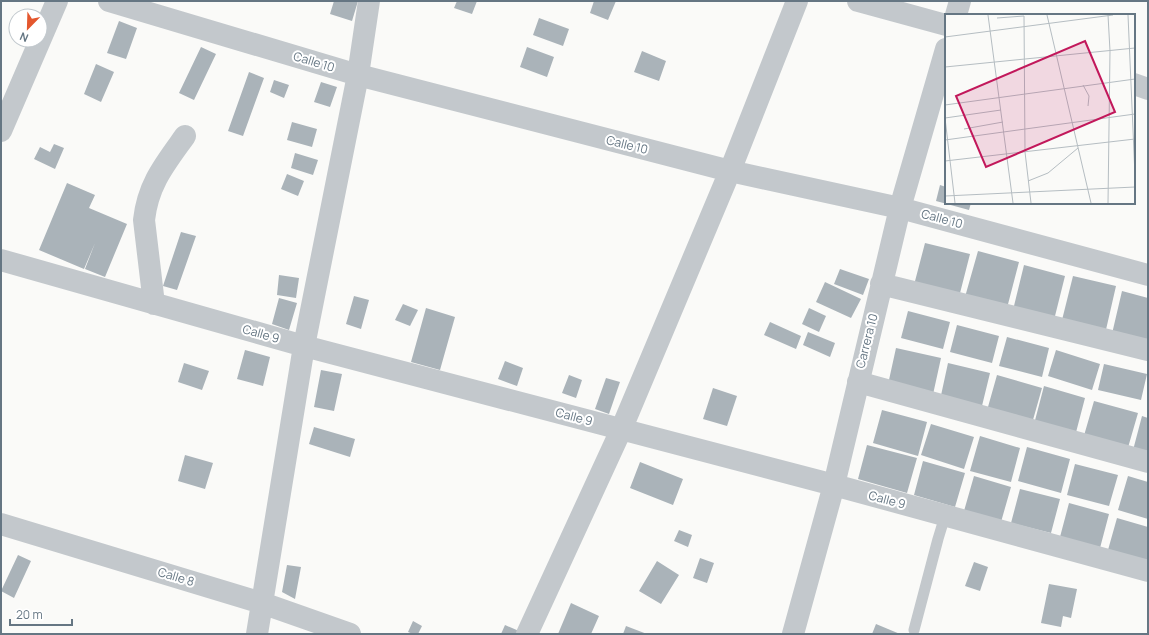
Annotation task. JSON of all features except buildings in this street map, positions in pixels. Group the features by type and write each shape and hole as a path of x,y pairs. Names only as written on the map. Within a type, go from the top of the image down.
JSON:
{"street":[{"path":"1,131 57,1"},
{"name":"Calle 10","path":"109,1 358,75 730,171 900,208 1148,275"},
{"path":"257,634 304,346 358,75 369,1"},
{"path":"527,634 622,430 730,171 797,1"},
{"path":"858,1 945,25"},
{"path":"956,14 960,1"},
{"name":"Carrera 10","path":"792,634 834,485 900,208 945,52"},
{"path":"1135,84 1148,89"},
{"path":"154,304 144,220 146,207 151,188 163,167 185,136"},
{"name":"Calle 9","path":"1,260 304,346 834,485 1148,572"},
{"path":"881,284 1148,350"},
{"path":"858,382 1148,462"},
{"name":"Calle 8","path":"1,524 262,603 350,634"}],"lane":[{"path":"914,630 945,516"}]}
